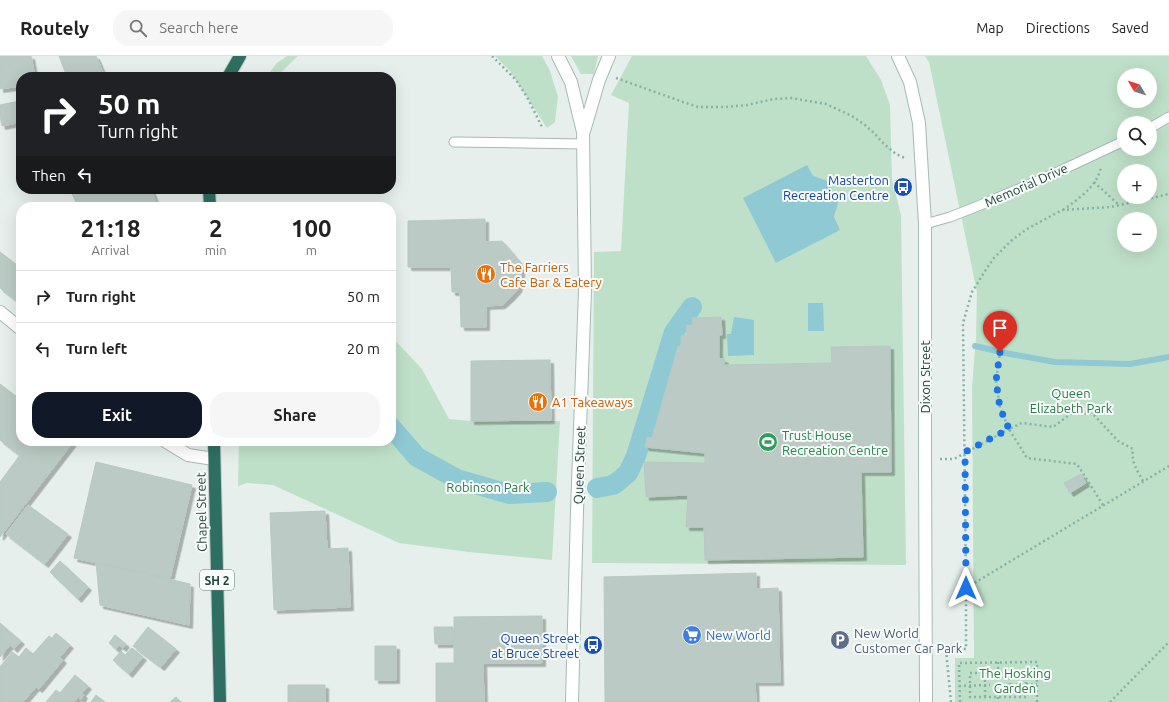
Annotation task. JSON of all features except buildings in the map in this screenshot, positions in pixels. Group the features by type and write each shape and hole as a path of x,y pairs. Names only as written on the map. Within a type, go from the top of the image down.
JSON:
{"highway":[{"path":"231,72 240,56"},
{"name":"Chapel Street","path":"214,446 220,702"}],"street":[{"name":"Queen Street","path":"558,56 571,82 583,138 585,290 572,702"},
{"name":"Queen Street","path":"583,138 599,80 609,56"},
{"name":"Dixon Street","path":"898,56 910,82 919,123 925,224 926,702"},
{"path":"0,312 16,325"},
{"path":"173,446 188,455 214,459"}],"lane":[{"path":"1157,124 1169,117"},
{"path":"454,142 583,138"},
{"name":"Memorial Drive","path":"925,224 950,217 978,206 1047,177 1117,144"}],"path":[{"path":"492,56 516,80 527,97 546,135"},
{"path":"614,77 698,107 726,108 774,99 791,98 826,104 852,116 865,125 883,144 896,154 922,166"},
{"path":"951,702 946,650 966,649 963,323 972,292 994,258 1011,241 1027,229 1062,210 1083,195 1094,182 1100,171 1102,162"},
{"path":"1094,182 1120,205"},
{"path":"1062,210 1111,207 1169,194"},
{"path":"1002,339 996,381 1000,408 1009,429 1027,458 1077,464 1103,505"},
{"path":"935,459 954,459 1022,423 1053,428 1073,412 1094,414 1118,441 1133,449 1132,456 1136,468 1144,481"},
{"path":"966,588 1169,466"},
{"path":"1110,702 1169,642"},
{"path":"998,662 998,678"},
{"path":"960,702 959,663 1037,662 1037,702"},
{"path":"1026,672 1026,697 970,697 970,673 998,673 1026,672"},
{"path":"985,673 985,697"},
{"path":"1010,673 1010,697"},
{"path":"1006,685 1037,684"},
{"path":"959,686 990,685"},
{"path":"998,692 998,702"}],"green space":[{"path":"287,56 298,56 281,72 270,72 277,63"},
{"path":"495,56 542,56 550,71 558,97 555,122 547,128 510,71"},
{"path":"571,56 598,56 594,74 581,74"},
{"path":"632,56 866,56 881,80 890,105 892,180 901,215 906,565 592,563 594,252 621,251 629,103 611,95"},
{"name":"Queen Elizabeth Park","path":"925,56 1169,56 1169,702 955,702 955,658 974,658 972,387 976,338 977,292 929,62"},
{"name":"Robinson Park","path":"396,341 422,369 449,419 471,421 560,421 552,560 469,552 399,543 273,485 247,483 238,486 239,446 396,446"}],"water":[{"path":"807,165 813,176 828,181 838,203 834,217 840,230 776,263 743,198"},
{"path":"808,303 823,303 824,331 808,331"},
{"path":"734,317 754,320 754,355 728,356 727,334 731,334"}],"waterway":[{"path":"597,488 613,485 628,473 636,456 674,332 692,307"},
{"path":"975,346 1055,362 1130,364 1169,357"},
{"path":"396,433 417,457 457,479 509,494 547,492"}],"place":[{"name":"Masterton Recreation Centre","path":"903,187"},
{"name":"The Farriers Cafe Bar & Eatery","path":"486,274"},
{"name":"A1 Takeaways","path":"538,402"},
{"name":"Trust House Recreation Centre","path":"768,442"},
{"name":"New World","path":"692,635"},
{"name":"New World Customer Car Park","path":"840,640"},
{"name":"Queen Street at Bruce Street","path":"593,645"}],"route":[{"path":"966,588 965,452 1009,429 1000,408 996,381 1000,352"}],"park label":[{"name":"The Hosking Garden","path":"1015,680"}]}
